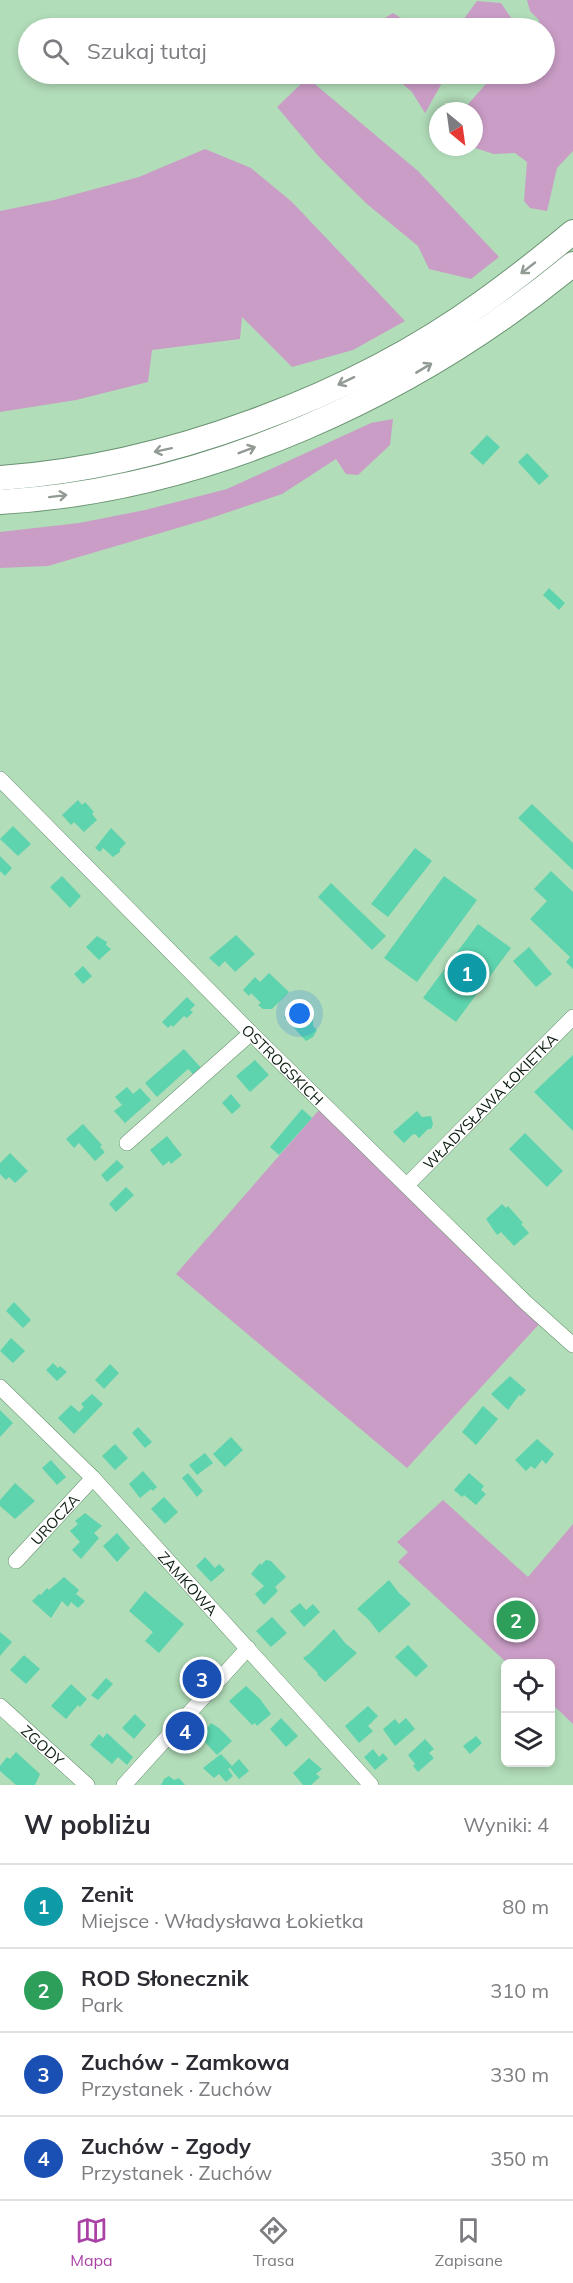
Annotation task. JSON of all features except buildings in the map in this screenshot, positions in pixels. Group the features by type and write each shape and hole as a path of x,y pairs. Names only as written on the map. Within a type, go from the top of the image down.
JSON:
{"main road":[{"path":"0,478 86,466 180,446 317,396 385,362 444,328 482,303 573,232"},
{"path":"0,502 79,493 126,484 234,455 286,435 380,393 420,371 517,309 573,264"}],"street":[{"name":"OSTROGSKICH","path":"0,779 251,1033 525,1302 573,1345"},
{"name":"WŁADYSŁAWA ŁOKIETKA","path":"407,1185 573,1017"},
{"path":"127,1143 251,1033"},
{"name":"ZAMKOWA","path":"0,1387 93,1478 370,1785"},
{"name":"UROCZA","path":"16,1561 93,1478"},
{"path":"124,1785 248,1648"},
{"name":"ZGODY","path":"0,1706 87,1785"}],"shaded area":[{"path":"527,0 573,0 573,151 557,168 547,211 530,208 524,201 527,162 515,153 494,154 483,150 483,102 470,102 486,84 555,84 555,18 537,18 530,11"},
{"path":"477,1 501,3 511,18 464,18"},
{"path":"393,13 401,18 385,18"},
{"path":"301,84 315,84 418,171 499,257 471,279 429,269 418,246 367,204 321,159 277,107"},
{"path":"403,84 441,84 431,102 429,102 425,113 412,92"},
{"path":"205,149 251,168 292,202 405,321 353,350 292,367 242,317 240,339 152,350 148,382 76,400 0,412 0,211 54,200 139,177"},
{"path":"393,419 390,445 358,475 346,474 336,459 282,494 208,519 48,566 0,568 0,532 79,523 145,510 227,489 371,423"},
{"path":"319,1110 541,1322 407,1468 176,1274"},
{"path":"443,1500 528,1577 573,1524 573,1724 555,1707 555,1659 503,1659 398,1562 408,1552 397,1542"}],"place":[{"name":"Zenit","path":"467,973"},
{"name":"ROD Słonecznik","path":"516,1620"},
{"name":"Zuchów - Zamkowa","path":"202,1679"},
{"name":"Zuchów - Zgody","path":"185,1731"}]}
